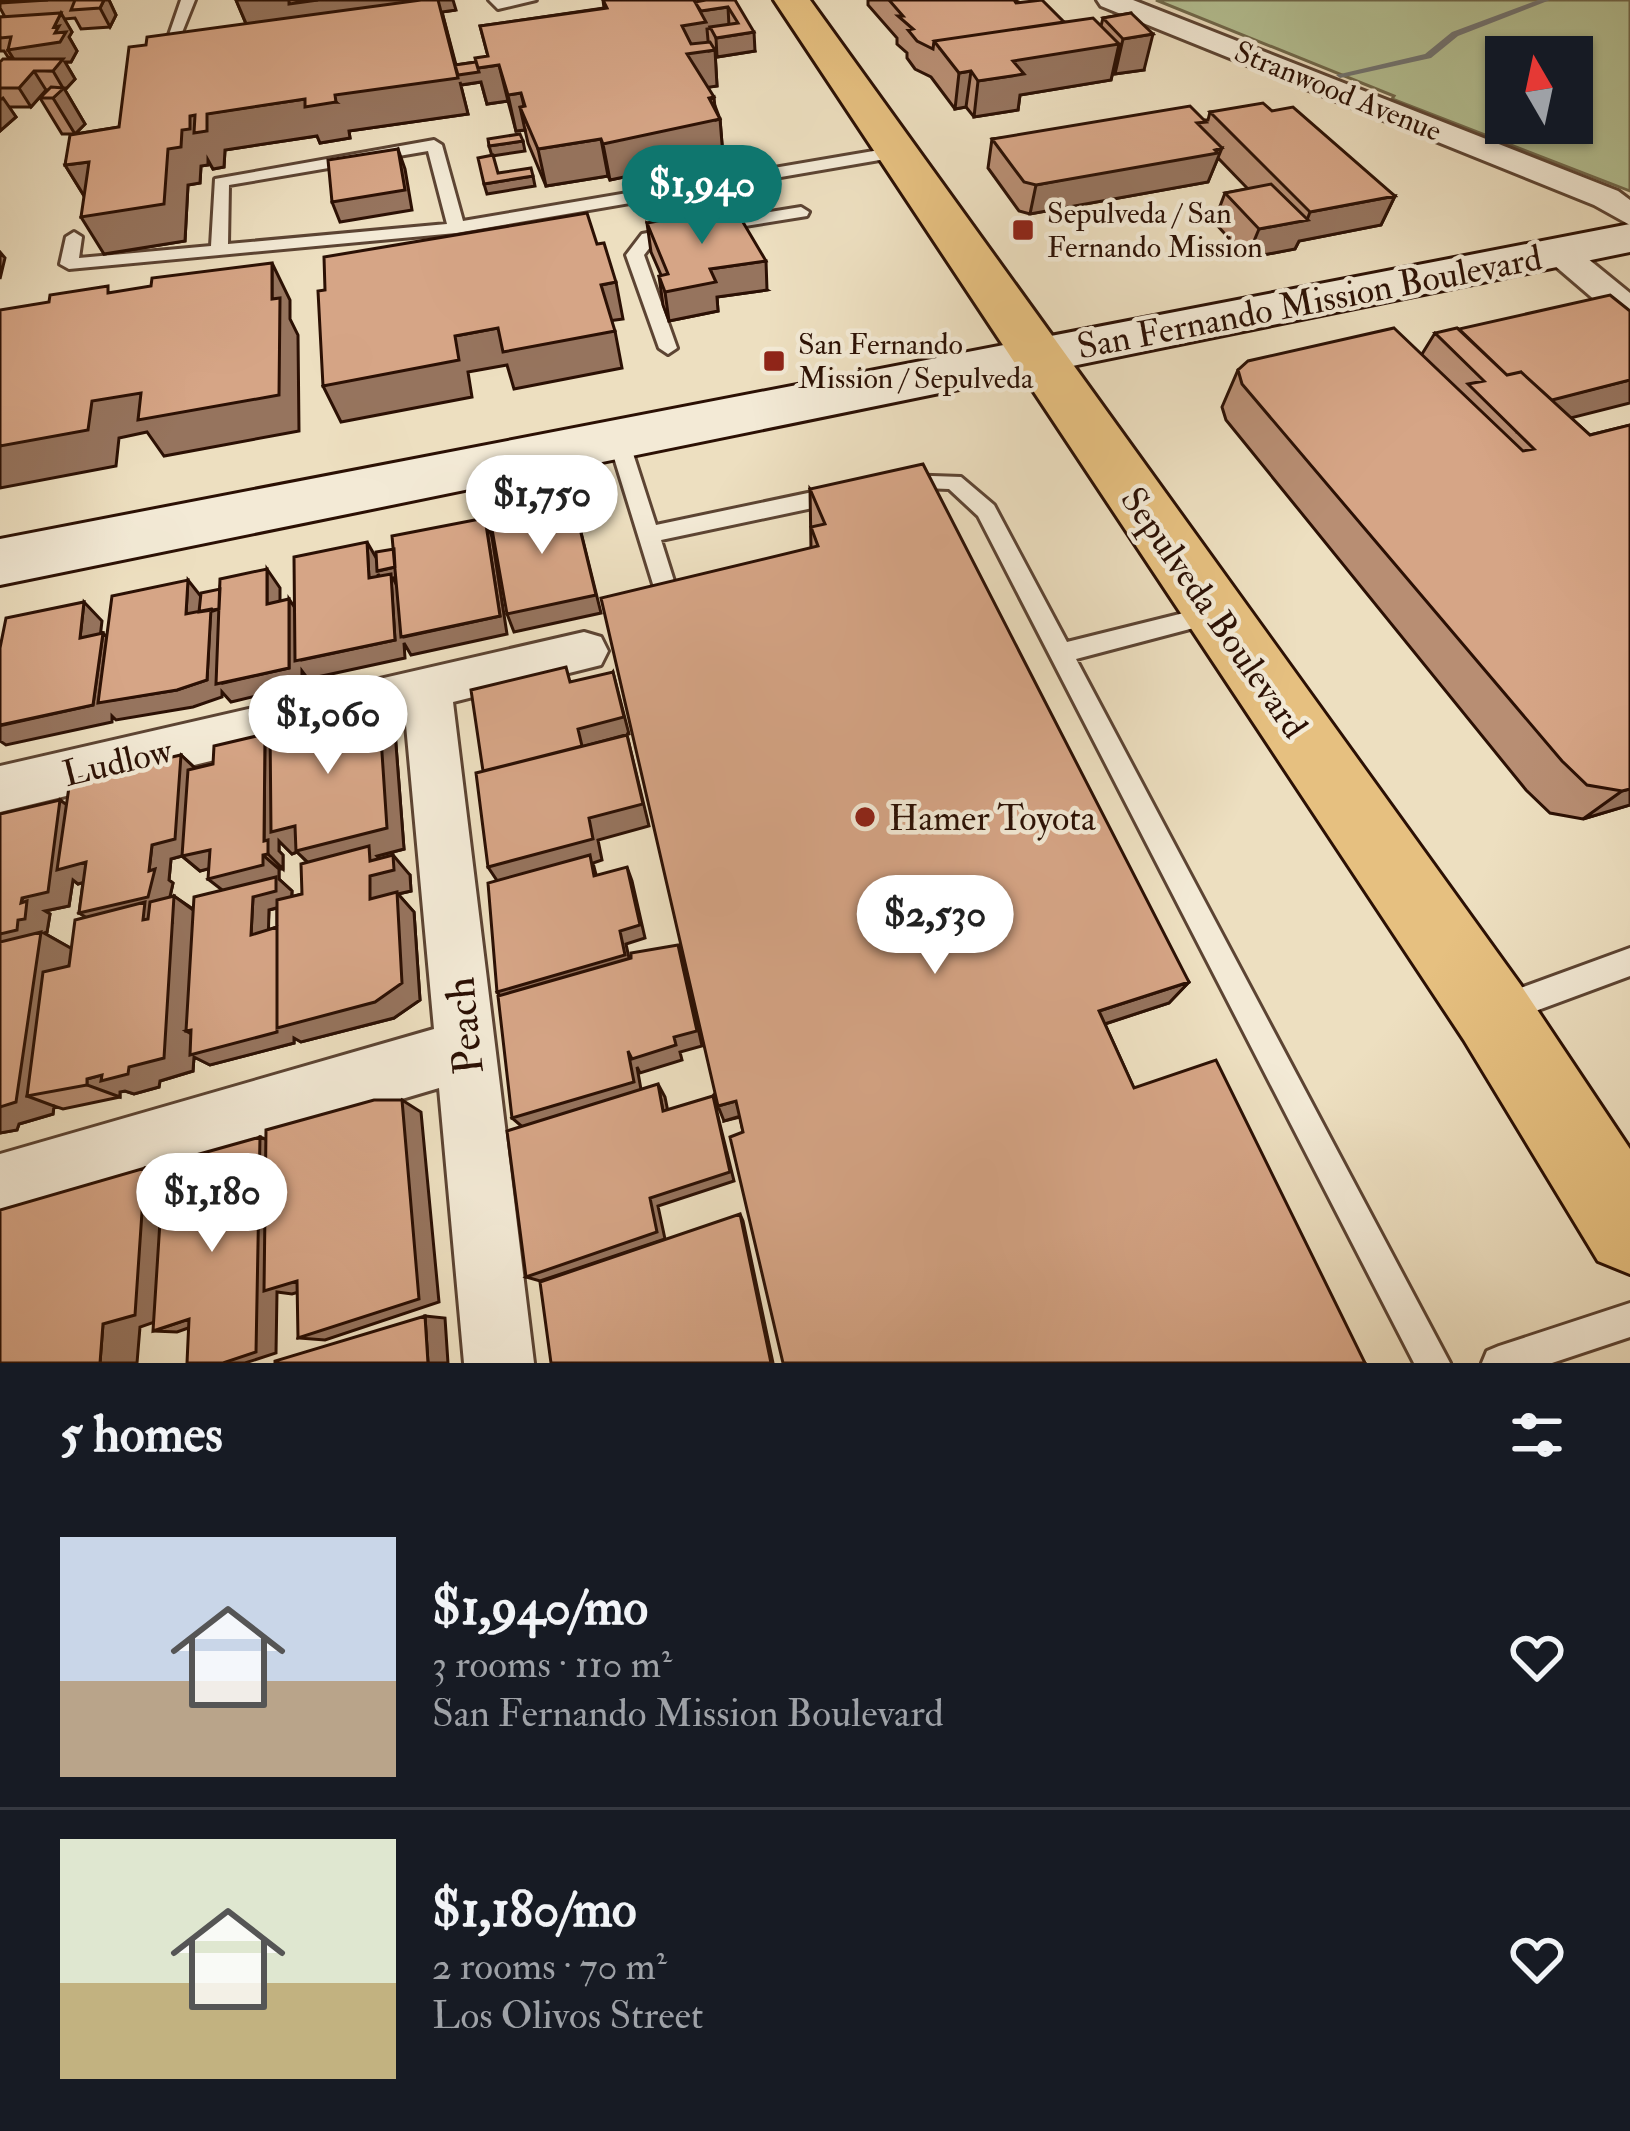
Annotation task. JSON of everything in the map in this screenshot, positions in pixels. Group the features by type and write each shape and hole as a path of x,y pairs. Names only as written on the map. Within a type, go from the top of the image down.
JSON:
{"main road":[{"name":"Sepulveda Boulevard","path":"792,0 1492,1012 1630,1229"},
{"name":"San Fernando Mission Boulevard","path":"0,562 1630,238"}],"street":[{"name":"Stranwood Avenue","path":"1110,0 1606,198 1630,215"},
{"path":"1559,252 1630,310"},
{"name":"Ludlow","path":"0,789 584,651"},
{"name":"Peach","path":"428,688 499,1363"},
{"path":"0,1186 465,1050"}],"lane":[{"path":"166,55 188,0"},
{"path":"496,0 498,5 529,0"},
{"path":"219,250 221,182 434,145 456,228"},
{"path":"74,237 69,264 456,228 897,152"},
{"path":"668,348 640,274 637,247 648,238 801,212"},
{"path":"618,438 668,597"},
{"path":"649,535 920,479 954,482 986,511 1433,1363"},
{"path":"1061,653 1217,614"},
{"path":"1492,1012 1630,962"},
{"path":"1499,1363 1630,1320"}],"green space":[{"path":"1156,0 1630,0 1630,191 1508,144 1593,144 1593,36 1485,36 1485,135 1392,99 1394,96"}],"building":[{"path":"75,0 104,0 100,8 71,10"},
{"path":"438,0 458,78 335,95 336,102 305,107 305,99 207,114 207,131 194,133 195,115 190,116 190,129 182,130 181,147 168,149 164,204 81,217 89,162 65,165 70,135 119,127 129,47 146,45 147,37"},
{"path":"603,0 694,0 706,22 682,26 691,44 710,42 715,50 687,54 714,97 709,98 720,119 603,144 601,139 538,149 520,107 525,106 521,93 508,95 499,65 478,68 475,58 488,56 480,26 607,8"},
{"path":"735,0 754,32 716,38 710,27 738,23 728,7 701,11 695,2"},
{"path":"889,0 1042,0 1064,22 934,41 933,49 917,41"},
{"path":"61,13 54,27 59,26 55,33 66,32 60,42 8,50 11,37 0,38 0,17"},
{"path":"1131,13 1153,34 1123,39 1103,18"},
{"path":"1093,18 1119,44 1013,61 1024,74 978,81 971,71 959,73 934,41"},
{"path":"3,59 63,59 53,71 34,71 19,88 0,88"},
{"path":"476,62 479,72 458,75 455,65"},
{"path":"51,87 64,88 53,98 40,98"},
{"path":"1263,103 1272,111 1293,107 1395,196 1310,212 1210,112"},
{"path":"1190,106 1206,122 1197,123 1222,148 1215,150 1218,153 1036,185 1024,182 992,139"},
{"path":"520,134 523,141 489,146 488,139"},
{"path":"398,149 405,190 332,202 328,160"},
{"path":"493,155 498,173 531,168 533,176 484,184 478,158"},
{"path":"1271,184 1308,220 1259,229 1225,193"},
{"path":"734,207 766,261 710,269 716,282 665,292 659,276 668,274 647,223"},
{"path":"587,213 597,244 604,243 616,282 601,285 615,331 503,352 498,328 455,336 459,360 323,386 318,291 325,290 324,257"},
{"path":"272,263 272,299 280,298 279,395 138,420 141,393 92,401 88,430 0,446 0,310 49,302 50,295 108,286 108,293 151,286 152,278"},
{"path":"1610,295 1630,311 1630,380 1552,400 1521,372 1507,375 1459,329"},
{"path":"1394,328 1523,451 1534,449 1468,384 1484,381 1435,333 1457,328 1507,375 1521,372 1590,435 1630,425 1630,789 1587,785 1562,761 1242,384 1238,370 1248,361"},
{"path":"923,464 1189,982 1099,1011 1134,1088 1216,1060 1365,1363 783,1363 730,1137 743,1132 736,1101 718,1106 601,598 818,546 811,527 825,524 810,489"},
{"path":"573,500 596,595 507,614 490,518"},
{"path":"485,518 500,616 401,637 392,536"},
{"path":"367,542 369,578 391,574 395,640 295,661 294,557"},
{"path":"394,549 395,567 377,571 376,552"},
{"path":"267,569 267,604 289,599 289,668 216,684 220,579"},
{"path":"188,580 186,614 211,609 207,680 98,703 112,596"},
{"path":"220,589 219,609 199,612 201,593"},
{"path":"84,602 80,638 103,633 93,705 0,725 0,648 6,618"},
{"path":"566,667 570,682 613,672 624,717 578,729 582,746 483,771 471,690"},
{"path":"354,708 379,708 387,828 296,851 295,826 271,832 270,726"},
{"path":"265,734 264,841 268,840 268,854 263,855 263,865 208,879 210,850 182,856 188,770 213,764 214,746"},
{"path":"627,735 643,804 589,818 593,839 488,867 476,773"},
{"path":"181,755 175,839 152,845 149,871 155,869 148,897 79,913 86,862 57,870 70,780"},
{"path":"60,800 48,892 22,898 21,903 27,901 25,919 18,920 17,930 0,934 0,814"},
{"path":"369,846 370,861 393,855 394,870 370,876 370,899 397,892 402,983 375,1002 277,1028 277,900 302,894 301,864"},
{"path":"590,855 594,876 627,867 640,925 620,931 625,955 497,992 488,883"},
{"path":"276,877 276,891 253,897 251,935 277,927 277,1032 190,1055 191,1030 186,1031 194,897"},
{"path":"174,896 164,1058 129,1067 128,1074 101,1081 102,1075 87,1079 87,1085 27,1096 43,972 69,966 75,920 145,902 143,920 148,919 150,902"},
{"path":"41,932 16,1102 0,1107 0,942"},
{"path":"678,945 697,1031 674,1037 676,1045 632,1059 628,1051 634,1082 512,1118 498,996 631,958 631,953"},
{"path":"658,1084 663,1111 713,1096 730,1172 650,1198 657,1232 526,1277 507,1131"},
{"path":"374,1100 402,1100 419,1299 298,1338 297,1281 264,1291 266,1130"},
{"path":"260,1137 256,1352 223,1363 187,1363 189,1319 153,1331 162,1190 194,1181 196,1155"},
{"path":"145,1168 135,1315 103,1324 100,1363 0,1363 0,1210"},
{"path":"740,1214 771,1363 551,1363 540,1282"},
{"path":"425,1316 428,1363 275,1363 275,1361"}],"waterway":[{"path":"1340,75 1428,56 1455,34 1546,0"}],"place":[{"name":"Sepulveda / San Fernando Mission","path":"1023,230"},
{"name":"San Fernando Mission / Sepulveda","path":"774,361"},
{"name":"Hamer Toyota","path":"865,817"}]}
